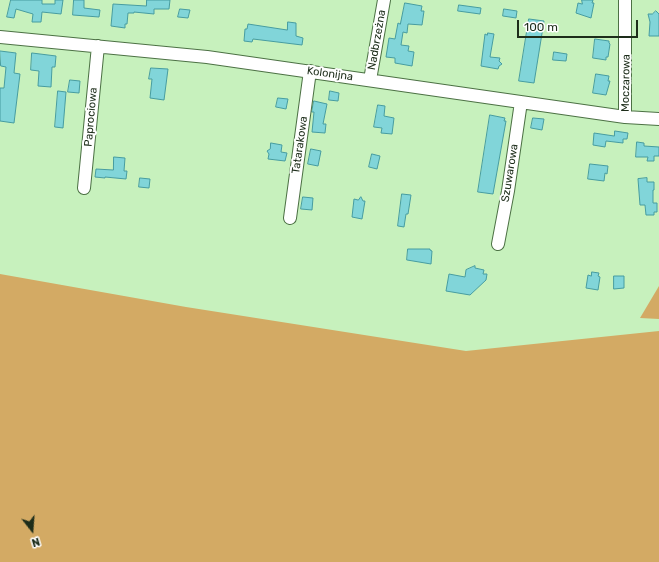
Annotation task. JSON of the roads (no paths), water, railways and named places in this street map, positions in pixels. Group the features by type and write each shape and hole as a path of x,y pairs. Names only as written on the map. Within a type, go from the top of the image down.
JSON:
{"street":[{"name":"Nadbrzeżna","path":"370,80 384,0"},
{"name":"Moczarowa","path":"625,0 625,117"},
{"name":"Kolonijna","path":"0,37 207,57 625,117 659,119"},
{"name":"Paprociowa","path":"84,188 98,46"},
{"name":"Tatarakowa","path":"290,218 310,71"},
{"name":"Szuwarowa","path":"498,244 508,191 521,102"}]}
